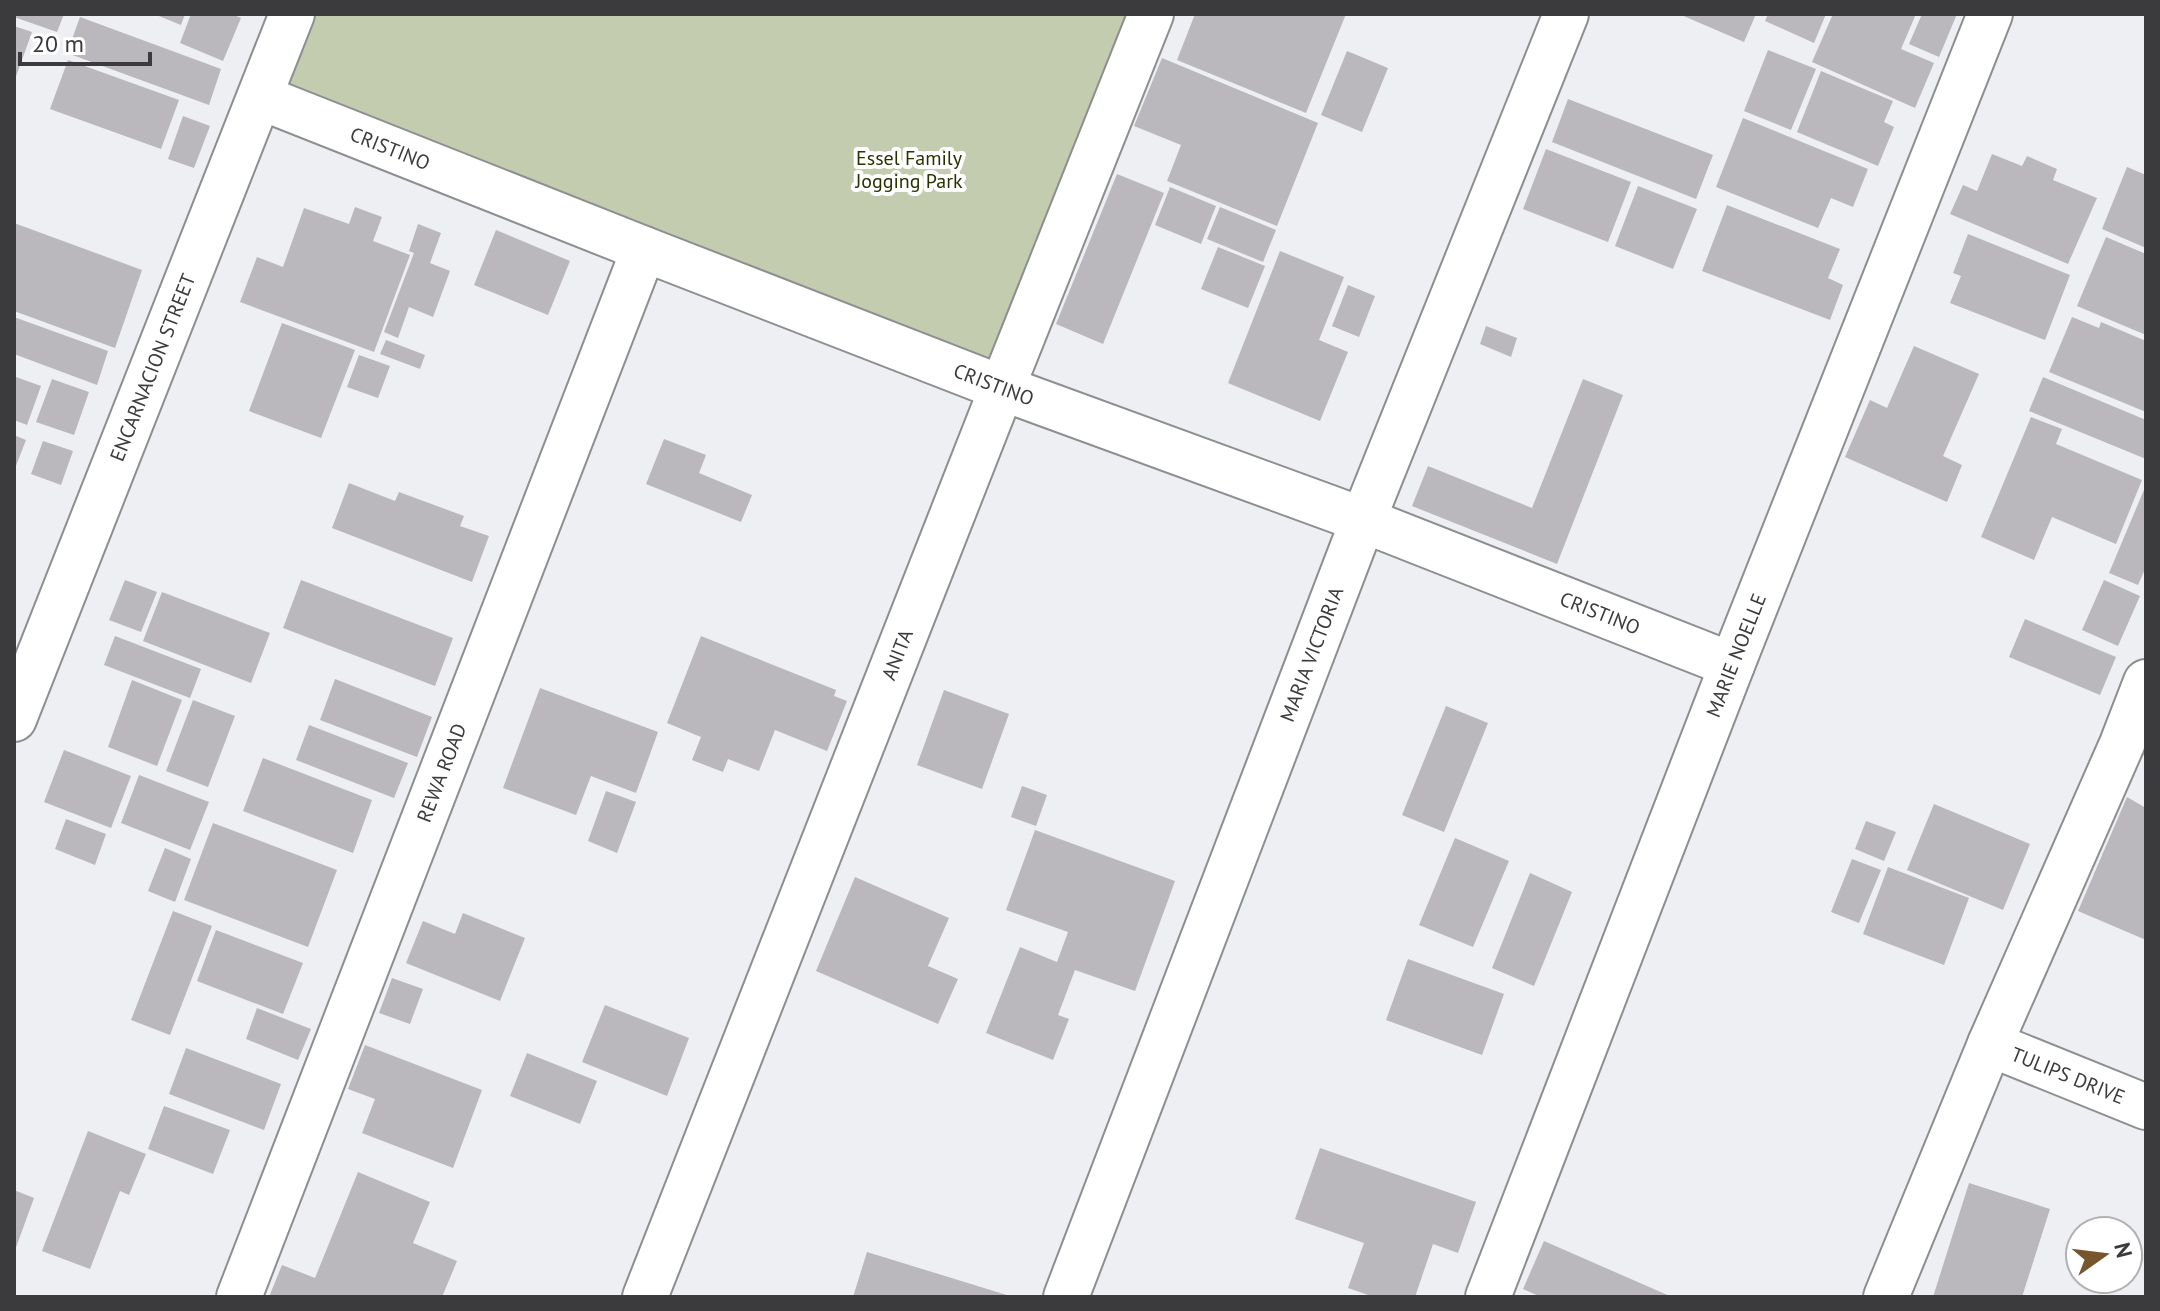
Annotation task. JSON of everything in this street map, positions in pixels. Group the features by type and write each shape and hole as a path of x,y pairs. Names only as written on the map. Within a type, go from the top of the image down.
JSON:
{"street":[{"name":"ENCARNACION STREET","path":"14,719 292,14"},
{"name":"ANITA","path":"645,1297 1151,14"},
{"name":"MARIA VICTORIA","path":"1066,1297 1363,520 1566,14"},
{"name":"MARIE NOELLE","path":"1488,1297 1732,665 1990,14"},
{"name":"CRISTINO","path":"260,97 1002,388 1363,520 1732,665"},
{"name":"REWA ROAD","path":"239,1297 644,249"},
{"path":"1886,1297 1990,1044 2134,749 2146,682"},
{"name":"TULIPS DRIVE","path":"1990,1044 2146,1107"}],"green space":[{"name":"Essel Family Jogging Park","path":"307,14 1141,14 997,372 279,83"}],"building":[{"path":"14,14 64,14 57,32 14,17"},
{"path":"154,14 185,14 181,25"},
{"path":"191,14 232,14 241,18 223,61 180,43"},
{"path":"1195,14 1346,14 1306,113 1177,60"},
{"path":"1679,14 1756,14 1744,42"},
{"path":"1768,14 1826,14 1814,43 1765,21"},
{"path":"1833,14 1916,14 1901,49 1934,63 1915,108 1812,62"},
{"path":"1922,14 1957,14 1939,57 1909,44"},
{"path":"80,17 221,69 209,105 67,53"},
{"path":"14,26 32,32 14,82"},
{"path":"1768,50 1816,69 1791,130 1744,111"},
{"path":"1347,51 1388,68 1362,132 1321,115"},
{"path":"1162,58 1318,123 1277,226 1167,181 1181,145 1134,126"},
{"path":"68,60 179,100 161,149 50,109"},
{"path":"1821,71 1893,101 1884,122 1894,127 1878,166 1797,132"},
{"path":"1568,99 1713,155 1696,199 1552,142"},
{"path":"183,116 210,126 194,168 168,159"},
{"path":"1743,118 1868,169 1853,207 1831,198 1818,228 1716,187"},
{"path":"1546,149 1631,182 1608,242 1523,209"},
{"path":"1992,154 2022,166 2027,156 2057,169 2053,180 2097,198 2068,264 1950,214 1963,185 1977,191"},
{"path":"2127,167 2146,175 2146,248 2102,229"},
{"path":"1117,174 1164,193 1103,344 1056,324"},
{"path":"1638,186 1697,209 1673,269 1615,246"},
{"path":"1170,187 1216,206 1201,244 1155,225"},
{"path":"1727,205 1840,249 1828,278 1843,285 1830,320 1702,271"},
{"path":"355,207 382,217 373,241 410,255 374,352 240,302 257,257 283,267 304,208 349,224"},
{"path":"1220,207 1276,230 1263,262 1207,239"},
{"path":"14,223 142,270 115,348 14,311"},
{"path":"418,224 441,233 430,263 450,271 433,317 409,307 398,338 384,332 414,253 409,251"},
{"path":"496,230 570,261 548,315 474,285"},
{"path":"1968,234 2070,275 2045,340 1950,303 1961,276 1953,273"},
{"path":"2106,237 2146,254 2146,335 2077,306"},
{"path":"1218,247 1265,266 1248,308 1201,289"},
{"path":"1280,251 1344,277 1319,340 1348,352 1320,421 1228,383"},
{"path":"1348,285 1375,296 1359,337 1332,326"},
{"path":"14,317 108,351 97,385 14,354"},
{"path":"2072,317 2099,328 2101,322 2146,341 2146,412 2049,372"},
{"path":"282,323 355,350 321,438 249,411"},
{"path":"1486,326 1517,338 1511,357 1480,344"},
{"path":"386,340 425,355 420,369 380,354"},
{"path":"1914,346 1979,374 1943,456 1962,465 1947,502 1845,457 1870,400 1887,408"},
{"path":"359,355 390,366 378,398 347,387"},
{"path":"16,377 41,386 27,425 14,420"},
{"path":"2043,377 2146,420 2146,459 2029,411"},
{"path":"52,379 89,392 74,435 36,422"},
{"path":"1583,379 1623,395 1557,564 1412,506 1428,466 1532,508"},
{"path":"2031,417 2062,429 2056,444 2142,480 2116,544 2052,517 2034,560 1981,537"},
{"path":"14,435 26,440 14,471"},
{"path":"664,439 706,455 699,473 752,495 741,522 646,484"},
{"path":"43,441 73,451 61,485 31,474"},
{"path":"349,483 395,501 399,492 464,516 460,526 489,536 472,582 332,528"},
{"path":"2146,485 2146,567 2138,585 2109,573"},
{"path":"125,580 157,592 141,632 109,620"},
{"path":"301,580 453,638 435,686 283,628"},
{"path":"2104,580 2140,596 2118,646 2082,630"},
{"path":"162,592 270,633 251,683 143,641"},
{"path":"2025,619 2116,657 2100,695 2009,657"},
{"path":"115,636 201,669 190,698 104,665"},
{"path":"701,636 836,690 834,696 847,701 827,751 775,730 759,771 728,759 723,772 692,760 701,737 667,723"},
{"path":"335,679 432,717 417,757 320,720"},
{"path":"132,680 182,700 157,766 108,747"},
{"path":"540,688 658,732 636,793 591,776 576,815 503,788"},
{"path":"944,690 1009,714 982,789 917,765"},
{"path":"193,700 235,716 208,787 166,771"},
{"path":"1446,706 1488,723 1444,832 1402,815"},
{"path":"309,725 408,763 394,798 296,760"},
{"path":"64,750 131,776 111,828 44,802"},
{"path":"263,758 372,800 353,853 243,811"},
{"path":"139,775 209,802 190,850 121,823"},
{"path":"1022,786 1047,795 1036,826 1011,817"},
{"path":"606,791 636,802 617,853 588,841"},
{"path":"2127,797 2146,808 2146,940 2078,911"},
{"path":"1934,804 2030,844 2003,910 1907,870"},
{"path":"66,819 106,834 95,865 55,849"},
{"path":"1866,821 1896,832 1884,861 1855,849"},
{"path":"213,823 337,870 308,947 184,900"},
{"path":"1035,830 1175,881 1135,991 1075,970 1058,1015 1069,1019 1053,1060 986,1033 1020,947 1057,962 1068,932 1006,910"},
{"path":"1455,838 1509,861 1473,947 1419,925"},
{"path":"165,848 191,859 175,902 148,891"},
{"path":"1852,859 1881,870 1859,923 1831,912"},
{"path":"1888,867 1969,898 1944,965 1863,934"},
{"path":"1530,873 1572,892 1534,986 1492,968"},
{"path":"855,877 949,918 928,966 958,979 938,1024 816,971"},
{"path":"173,911 212,926 170,1035 131,1020"},
{"path":"463,913 525,938 500,1001 406,963 423,921 455,934"},
{"path":"216,930 303,963 283,1014 197,981"},
{"path":"1408,959 1504,994 1482,1055 1386,1020"},
{"path":"392,978 423,989 410,1024 379,1013"},
{"path":"605,1005 689,1038 667,1096 582,1062"},
{"path":"257,1008 311,1029 298,1060 246,1039"},
{"path":"365,1045 482,1090 453,1168 362,1133 375,1099 348,1089"},
{"path":"186,1048 281,1084 264,1130 169,1094"},
{"path":"527,1053 597,1081 580,1124 510,1096"},
{"path":"164,1106 230,1130 213,1174 148,1149"},
{"path":"88,1131 146,1154 129,1195 120,1191 90,1269 42,1251"},
{"path":"1320,1148 1476,1202 1458,1253 1433,1244 1415,1297 1374,1297 1348,1288 1364,1243 1295,1219"},
{"path":"358,1172 430,1202 413,1243 457,1261 442,1297 269,1297 282,1265 315,1278"},
{"path":"1969,1183 2050,1209 2022,1297 1933,1297"},
{"path":"14,1190 34,1198 14,1253"},
{"path":"1544,1241 1672,1297 1541,1297 1523,1289"},
{"path":"867,1252 1010,1296 1010,1297 853,1297"}]}
